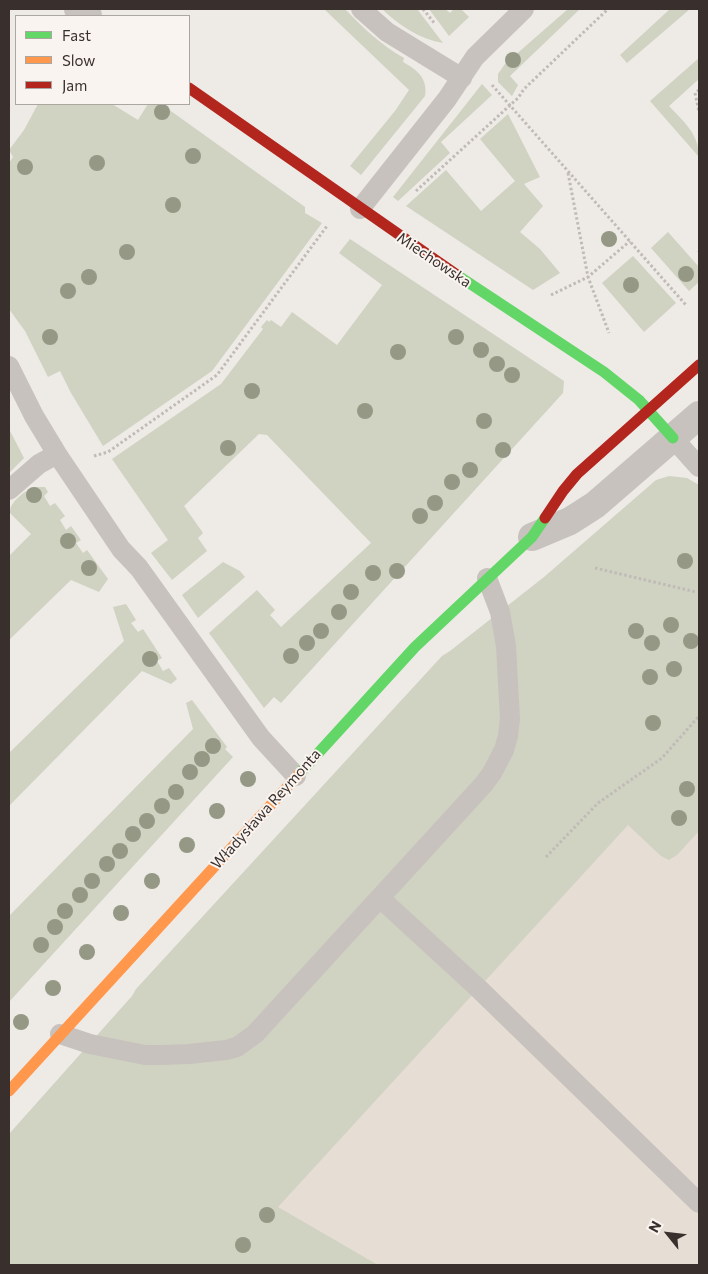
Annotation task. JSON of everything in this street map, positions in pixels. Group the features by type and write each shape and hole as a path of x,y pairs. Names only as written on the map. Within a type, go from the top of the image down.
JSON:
{"street":[{"name":"Miechowska","path":"190,89 360,209 604,372 649,410 673,438"},
{"name":"Władysława Reymonta","path":"13,1079 60,1034 415,647 532,537 563,491 577,474 699,366"},
{"name":"Władysława Reymonta","path":"532,537 570,521 595,506 699,415"}],"lane":[{"path":"361,9 387,32 462,78"},
{"path":"360,209 421,133 483,47 524,9"},
{"path":"9,366 34,416 60,459 121,549 139,568 261,738 296,776"},
{"path":"673,438 699,467"},
{"path":"9,490 39,464 60,459"},
{"path":"60,1034 90,1044 145,1055 189,1054 226,1050 237,1047 256,1034 483,785 492,773 504,750 510,719 506,646 500,612 487,578"},
{"path":"380,898 478,988 699,1203"}],"path":[{"path":"411,196 518,98 524,89 608,9"},
{"path":"487,79 686,305"},
{"path":"699,90 695,93 699,112"},
{"path":"568,172 588,276 610,337"},
{"path":"60,459 108,452 218,376 330,222"},
{"path":"546,298 588,276 630,241"},
{"path":"595,568 696,592"},
{"path":"546,857 598,802 662,758 699,716"}],"green space":[{"path":"324,9 345,9 373,36 404,58 403,62 420,75 425,84 425,96 361,175 350,166 395,111 409,90"},
{"path":"382,9 417,9 443,43 426,38 410,30 395,21"},
{"path":"429,9 445,9 450,13 454,9 461,9 469,17 449,36"},
{"path":"568,9 580,9 510,76 518,85 512,96 498,82 498,74 505,64"},
{"path":"670,9 690,9 627,63 620,55"},
{"path":"699,58 699,79 669,106 690,129 696,142 699,157 650,101"},
{"path":"482,84 492,95 441,142 450,153 398,201 393,197"},
{"path":"37,105 114,105 138,120 147,105 162,105 305,207 305,213 322,223 212,371 103,446 60,371 48,377 25,331 9,309 9,163 13,157 9,150 24,130"},
{"path":"508,114 540,177 524,184 543,206 520,232 540,249 560,273 533,290 406,206 446,170 481,211 515,181 480,139"},
{"path":"668,232 699,267 699,282 689,291 651,248"},
{"path":"350,239 564,381 563,393 281,703 274,697 264,708 209,633 257,590 275,610 270,615 281,627 371,543 267,435 259,434 184,506 203,533 198,538 207,551 172,580 151,553 168,540 112,459 221,384 263,329 261,327 267,320 269,322 271,320 281,327 292,312 337,345 382,285 339,253"},
{"path":"633,256 676,303 644,332 602,283"},
{"path":"9,429 24,458 9,473"},
{"path":"669,476 687,478 699,485 699,1265 9,1265 9,1134 132,996 136,989 442,656 544,577 656,480"},
{"path":"34,487 45,487 48,492 44,496 50,506 55,503 65,516 60,520 66,530 71,526 81,540 76,543 83,553 87,550 108,579 99,592 71,580 9,640 9,556 31,534 10,513 10,509 18,497"},
{"path":"223,562 240,571 245,577 198,618 182,595"},
{"path":"126,604 136,620 131,623 138,632 143,629 162,658 157,661 163,671 169,668 177,679 171,684 142,671 9,806 9,753 124,641 113,607"},
{"path":"192,700 227,747 225,749 233,757 9,1002 9,916 193,729 186,703"}],"shaded area":[{"path":"628,825 661,856 669,860 677,855 699,831 699,1265 378,1265 278,1207"}],"traffic: fast":[{"path":"457,275 604,372 639,400 673,438"},
{"path":"301,772 415,647 532,537 545,518"}],"traffic: slow":[{"path":"9,1091 301,772"}],"traffic: jam":[{"path":"190,89 457,275"},
{"path":"545,518 577,474 699,365"}]}
